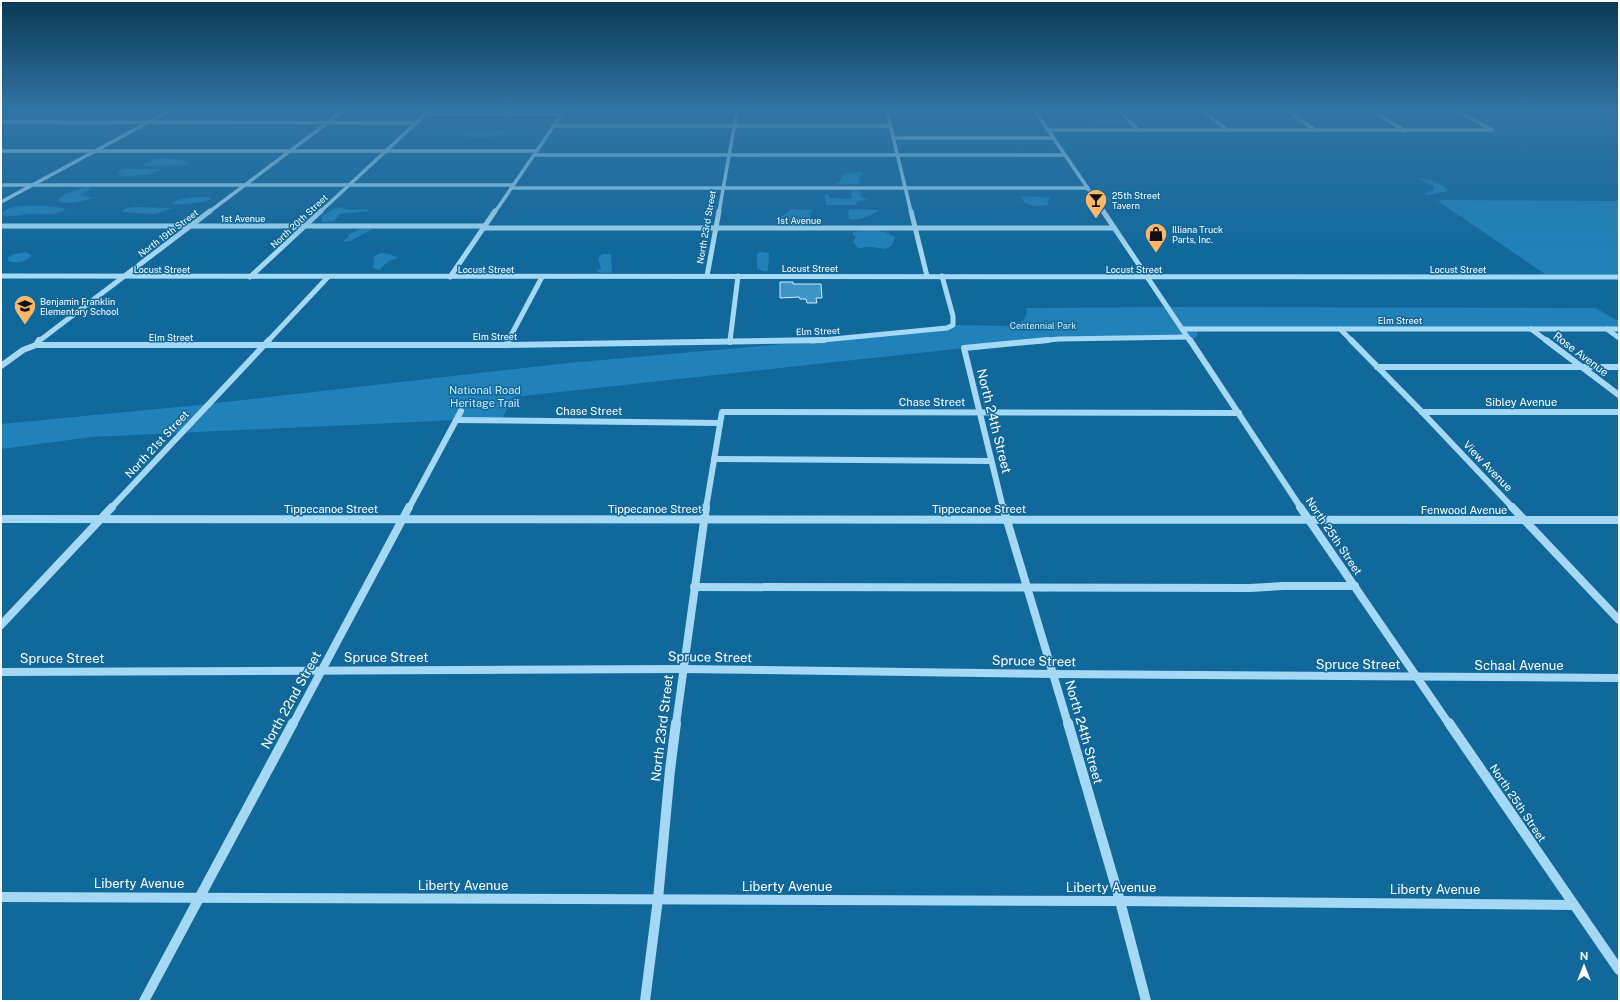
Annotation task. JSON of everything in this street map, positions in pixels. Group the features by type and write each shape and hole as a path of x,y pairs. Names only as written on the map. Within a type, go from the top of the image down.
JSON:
{"street":[{"path":"1,202 83,158"},
{"name":"North 19th Street","path":"1,366 23,350 36,345 40,339 281,158"},
{"name":"North 20th Street","path":"250,277 379,158"},
{"path":"450,276 532,158"},
{"name":"North 23rd Street","path":"708,276 729,158"},
{"path":"898,158 927,276"},
{"name":"North 25th Street","path":"1067,158 1148,277 1309,520 1619,970"},
{"path":"1,185 1087,188"},
{"name":"1st Avenue","path":"1,226 1114,228"},
{"name":"Locust Street","path":"1,276 1619,277"},
{"path":"506,345 542,276"},
{"path":"730,342 738,276"},
{"name":"Elm Street","path":"36,345 506,345 832,340 947,328 953,325 953,316 942,276"},
{"name":"North 21st Street","path":"1,625 328,277"},
{"name":"Elm Street","path":"1182,329 1619,329"},
{"name":"View Avenue","path":"1340,329 1422,412 1619,620"},
{"name":"Rose Avenue","path":"1531,329 1619,395"},
{"path":"1607,329 1619,338"},
{"name":"North 24th Street","path":"1146,1001 1120,901 1054,674 1006,520 978,412 964,354 964,348 1053,340 1187,337"},
{"path":"1377,367 1619,367"},
{"name":"North 22nd Street","path":"144,1001 198,897 323,670 461,411"},
{"name":"North 23rd Street","path":"645,1001 658,900 670,770 683,669 704,520 722,412"},
{"name":"Chase Street","path":"722,412 1239,413"},
{"name":"Sibley Avenue","path":"1422,412 1619,412"},
{"name":"Chase Street","path":"457,420 720,422"},
{"path":"714,459 991,461"},
{"name":"Tippecanoe Street","path":"1,519 1309,520"},
{"name":"Fenwood Avenue","path":"1309,520 1619,520"},
{"path":"694,587 1250,588 1283,586 1355,586"},
{"name":"Spruce Street","path":"1,672 683,669 1418,678"},
{"name":"Schaal Avenue","path":"1418,678 1619,678"},
{"name":"Liberty Avenue","path":"1,897 1120,901 1573,905"}],"green space":[{"path":"163,158 187,161 190,165 142,166 154,159"},
{"path":"125,169 161,169 153,173 139,176 117,174 119,171"},
{"path":"858,172 862,173 859,179 859,184 835,185 835,183 840,181 843,174"},
{"path":"1419,178 1434,181 1447,189 1447,191 1429,195 1425,194 1433,190 1434,186"},
{"path":"87,187 92,188 81,195 92,198 83,201 66,203 57,201 75,190"},
{"path":"854,190 860,191 861,197 868,200 858,201 855,205 827,205 825,202 825,195 827,194 830,198 852,198 851,192"},
{"path":"210,197 212,199 197,203 171,203 185,198"},
{"path":"1021,197 1051,198 1047,201 1049,205 1037,206 1029,205 1023,201"},
{"path":"1438,201 1619,201 1619,274 1545,274"},
{"path":"46,206 65,209 53,214 12,216 1,215 4,211 14,207"},
{"path":"132,207 173,208 155,214 122,212 124,209"},
{"path":"341,207 349,210 367,209 369,211 340,214 334,221 322,222 322,216 333,209"},
{"path":"791,209 813,210 810,214 812,222 805,225 796,225 780,222 781,217"},
{"path":"850,209 880,210 865,218 853,220 849,219 848,212"},
{"path":"368,228 373,229 350,241 343,241 348,238 349,234"},
{"path":"871,230 885,232 895,237 892,245 886,249 872,247 858,248 853,242 856,237 853,235 853,232"},
{"path":"26,252 32,256 21,262 8,261 8,257"},
{"path":"760,252 769,253 768,270 766,272 757,269 757,254"},
{"path":"381,253 390,254 398,258 389,261 379,270 373,268 374,256"},
{"path":"602,254 611,254 612,271 610,273 597,272 601,268 598,258"},
{"name":"National Road Heritage Trail","path":"1026,308 1596,308 1616,320 1619,320 1619,329 1258,329 1197,332 1197,336 1191,340 1134,337 1059,339 513,397 501,421 457,420 92,437 1,449 1,424 199,405 568,363 831,340 953,325 1014,326 1024,320 1027,312"}],"building":[{"path":"780,282 793,282 793,284 821,284 822,298 816,298 817,303 807,303 806,299 800,299 799,297 780,298"}],"place":[{"name":"25th Street Tavern","path":"1096,220"},
{"name":"Illiana Truck Parts, Inc.","path":"1156,254"},
{"name":"Benjamin Franklin Elementary School","path":"25,326"}],"park label":[{"name":"Centennial Park","path":"1043,325"}]}
